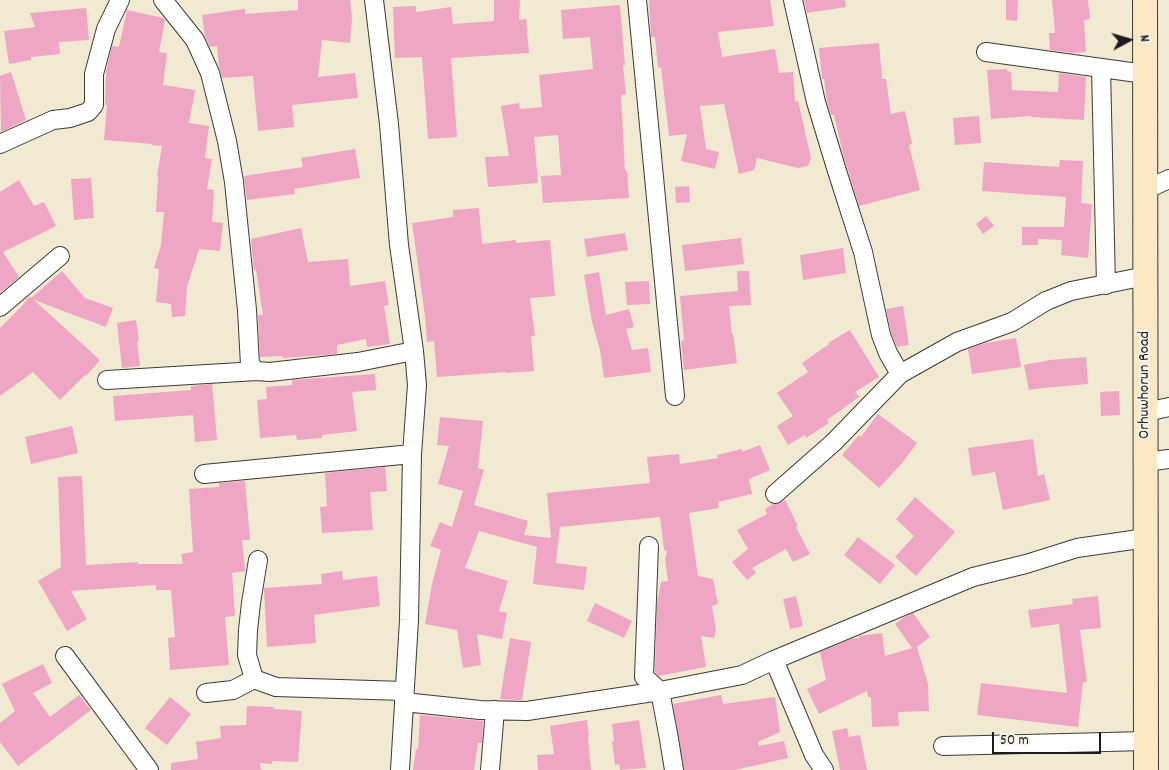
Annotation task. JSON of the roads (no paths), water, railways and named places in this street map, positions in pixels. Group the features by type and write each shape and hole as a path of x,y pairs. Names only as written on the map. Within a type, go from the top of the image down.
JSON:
{"street":[{"path":"0,144 53,120 70,118 88,112 94,105 94,74 106,29 120,0"},
{"path":"163,0 194,40 210,73 228,141 247,310 250,365 257,371"},
{"path":"374,0 389,124 399,245 417,385 412,454 409,620 400,770"},
{"path":"637,0 675,396"},
{"path":"793,0 816,102 863,252 881,335 888,353 900,374"},
{"name":"Orhuwhorun Road","path":"1145,0 1146,770"},
{"path":"986,52 1145,74"},
{"path":"1101,68 1106,285"},
{"path":"1145,190 1169,179"},
{"path":"0,307 60,256"},
{"path":"775,494 834,442 900,374 957,342 1012,322 1046,301 1071,292 1146,276"},
{"path":"107,380 257,371 270,372 358,362 414,351"},
{"path":"1146,412 1169,407"},
{"path":"204,474 412,454"},
{"path":"1146,462 1169,459"},
{"path":"206,692 233,690 254,679 276,687 404,696 480,710 527,711 660,692 742,675 973,577 1026,564 1078,548 1146,538"},
{"path":"649,546 644,676 660,692 670,739 674,770"},
{"path":"254,679 247,655 251,603 258,560"},
{"path":"65,656 149,770"},
{"path":"774,660 814,755 824,770"},
{"path":"490,770 495,710"},
{"path":"943,746 1146,741"}]}
